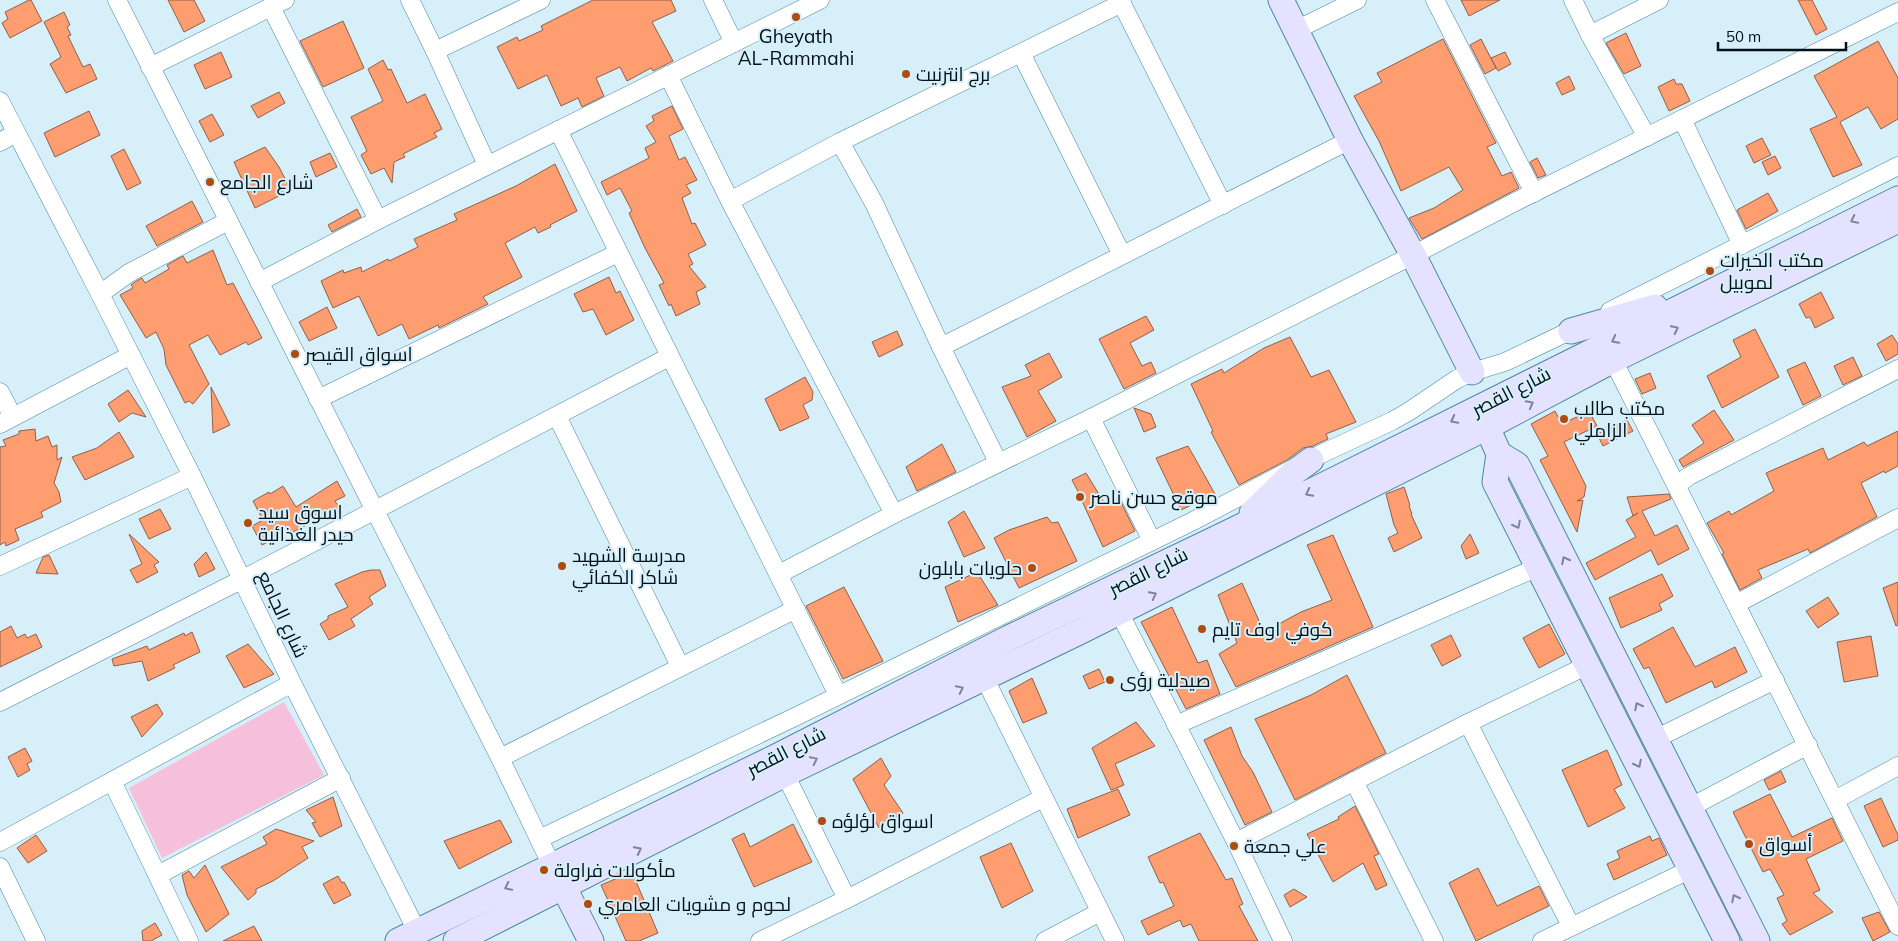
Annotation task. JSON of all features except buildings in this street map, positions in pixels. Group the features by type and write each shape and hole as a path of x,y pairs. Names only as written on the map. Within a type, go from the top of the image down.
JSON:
{"street":[{"path":"117,0 591,941"},
{"path":"410,0 436,52 487,165"},
{"path":"436,52 541,0"},
{"path":"713,0 734,43"},
{"path":"259,282 487,165 820,0"},
{"path":"1281,0 1350,140 1413,255 1472,372"},
{"path":"1296,30 1357,0"},
{"path":"1435,0 1534,193"},
{"path":"1573,0 1590,35 1647,137"},
{"path":"1590,35 1659,0"},
{"path":"730,201 840,142 1022,53 1121,1 1223,205"},
{"path":"150,67 278,3 378,220"},
{"path":"779,574 894,514 1091,418 1534,193 1898,12"},
{"path":"1022,53 1122,255"},
{"path":"668,75 730,201 894,514"},
{"name":"شارع الجامع","path":"0,101 192,476 292,683 341,778 407,936"},
{"path":"1682,119 1742,245"},
{"path":"558,130 838,695"},
{"path":"0,142 16,133"},
{"path":"941,347 1350,140"},
{"path":"840,142 874,203 941,347 998,462"},
{"path":"539,839 838,695 1408,412 1440,389 1472,372 1505,362 1570,331 1898,166"},
{"name":"شارع القصر","path":"407,936 780,755 1009,638 1234,530 1898,199"},
{"name":"شارع القصر","path":"456,941 564,888 785,774 1080,632 1487,426 1613,360 1898,220"},
{"path":"100,294 129,274 228,221"},
{"path":"318,400 618,253"},
{"path":"1570,331 1708,293"},
{"path":"0,392 6,420 131,355"},
{"path":"0,702 243,579 669,357"},
{"path":"1613,360 1896,918"},
{"path":"1676,485 1689,476 1898,369"},
{"path":"557,416 680,666"},
{"path":"1091,418 1152,540"},
{"path":"1487,426 1499,454 1495,482 1727,941"},
{"path":"1499,454 1516,465 1757,941"},
{"path":"1234,530 1292,474 1311,460"},
{"path":"0,566 192,476"},
{"path":"1736,604 1898,518"},
{"path":"1176,725 1538,567"},
{"path":"1071,608 1068,615 1070,624 1080,632"},
{"path":"500,758 796,609"},
{"path":"1119,612 1236,842 1283,941"},
{"path":"1009,638 1020,646 1020,660"},
{"path":"1236,842 1468,723 1588,665"},
{"path":"984,677 1115,941"},
{"path":"1655,740 1775,680"},
{"path":"0,842 292,683"},
{"path":"1468,723 1571,926"},
{"path":"1689,808 1808,745"},
{"path":"1835,800 1898,766"},
{"path":"785,774 847,899"},
{"path":"158,875 341,778"},
{"path":"112,781 189,941"},
{"path":"1354,781 1434,941"},
{"path":"760,941 847,899 1043,798"},
{"path":"0,867 35,941"},
{"path":"1542,941 1691,869"},
{"path":"1045,941 1100,912"}],"shaded area":[{"path":"284,702 324,775 162,858 129,788"}],"place":[{"name":"Gheyath AL-Rammahi","path":"796,17"},
{"name":"برج انترنيت","path":"906,74"},
{"name":"شارع الجامع","path":"210,182"},
{"name":"مكتب الخيرات لموبيل","path":"1710,271"},
{"name":"اسواق القيصر","path":"295,354"},
{"name":"مكتب طالب الزاملي","path":"1564,419"},
{"name":"موقع حسن ناصر","path":"1080,497"},
{"name":"اسوق سيد حيدر الغذائية","path":"248,523"},
{"name":"مدرسة الشهيد شاكر الكفائي","path":"562,566"},
{"name":"حلويات بابلون","path":"1032,568"},
{"name":"كوفي اوف تايم","path":"1202,629"},
{"name":"صيدلية رؤى","path":"1110,680"},
{"name":"اسواق لؤلؤه","path":"822,821"},
{"name":"أسواق","path":"1749,844"},
{"name":"علي جمعة","path":"1234,846"},
{"name":"مأكولات فراولة","path":"544,870"},
{"name":"لحوم و مشويات العامري","path":"588,904"}]}
